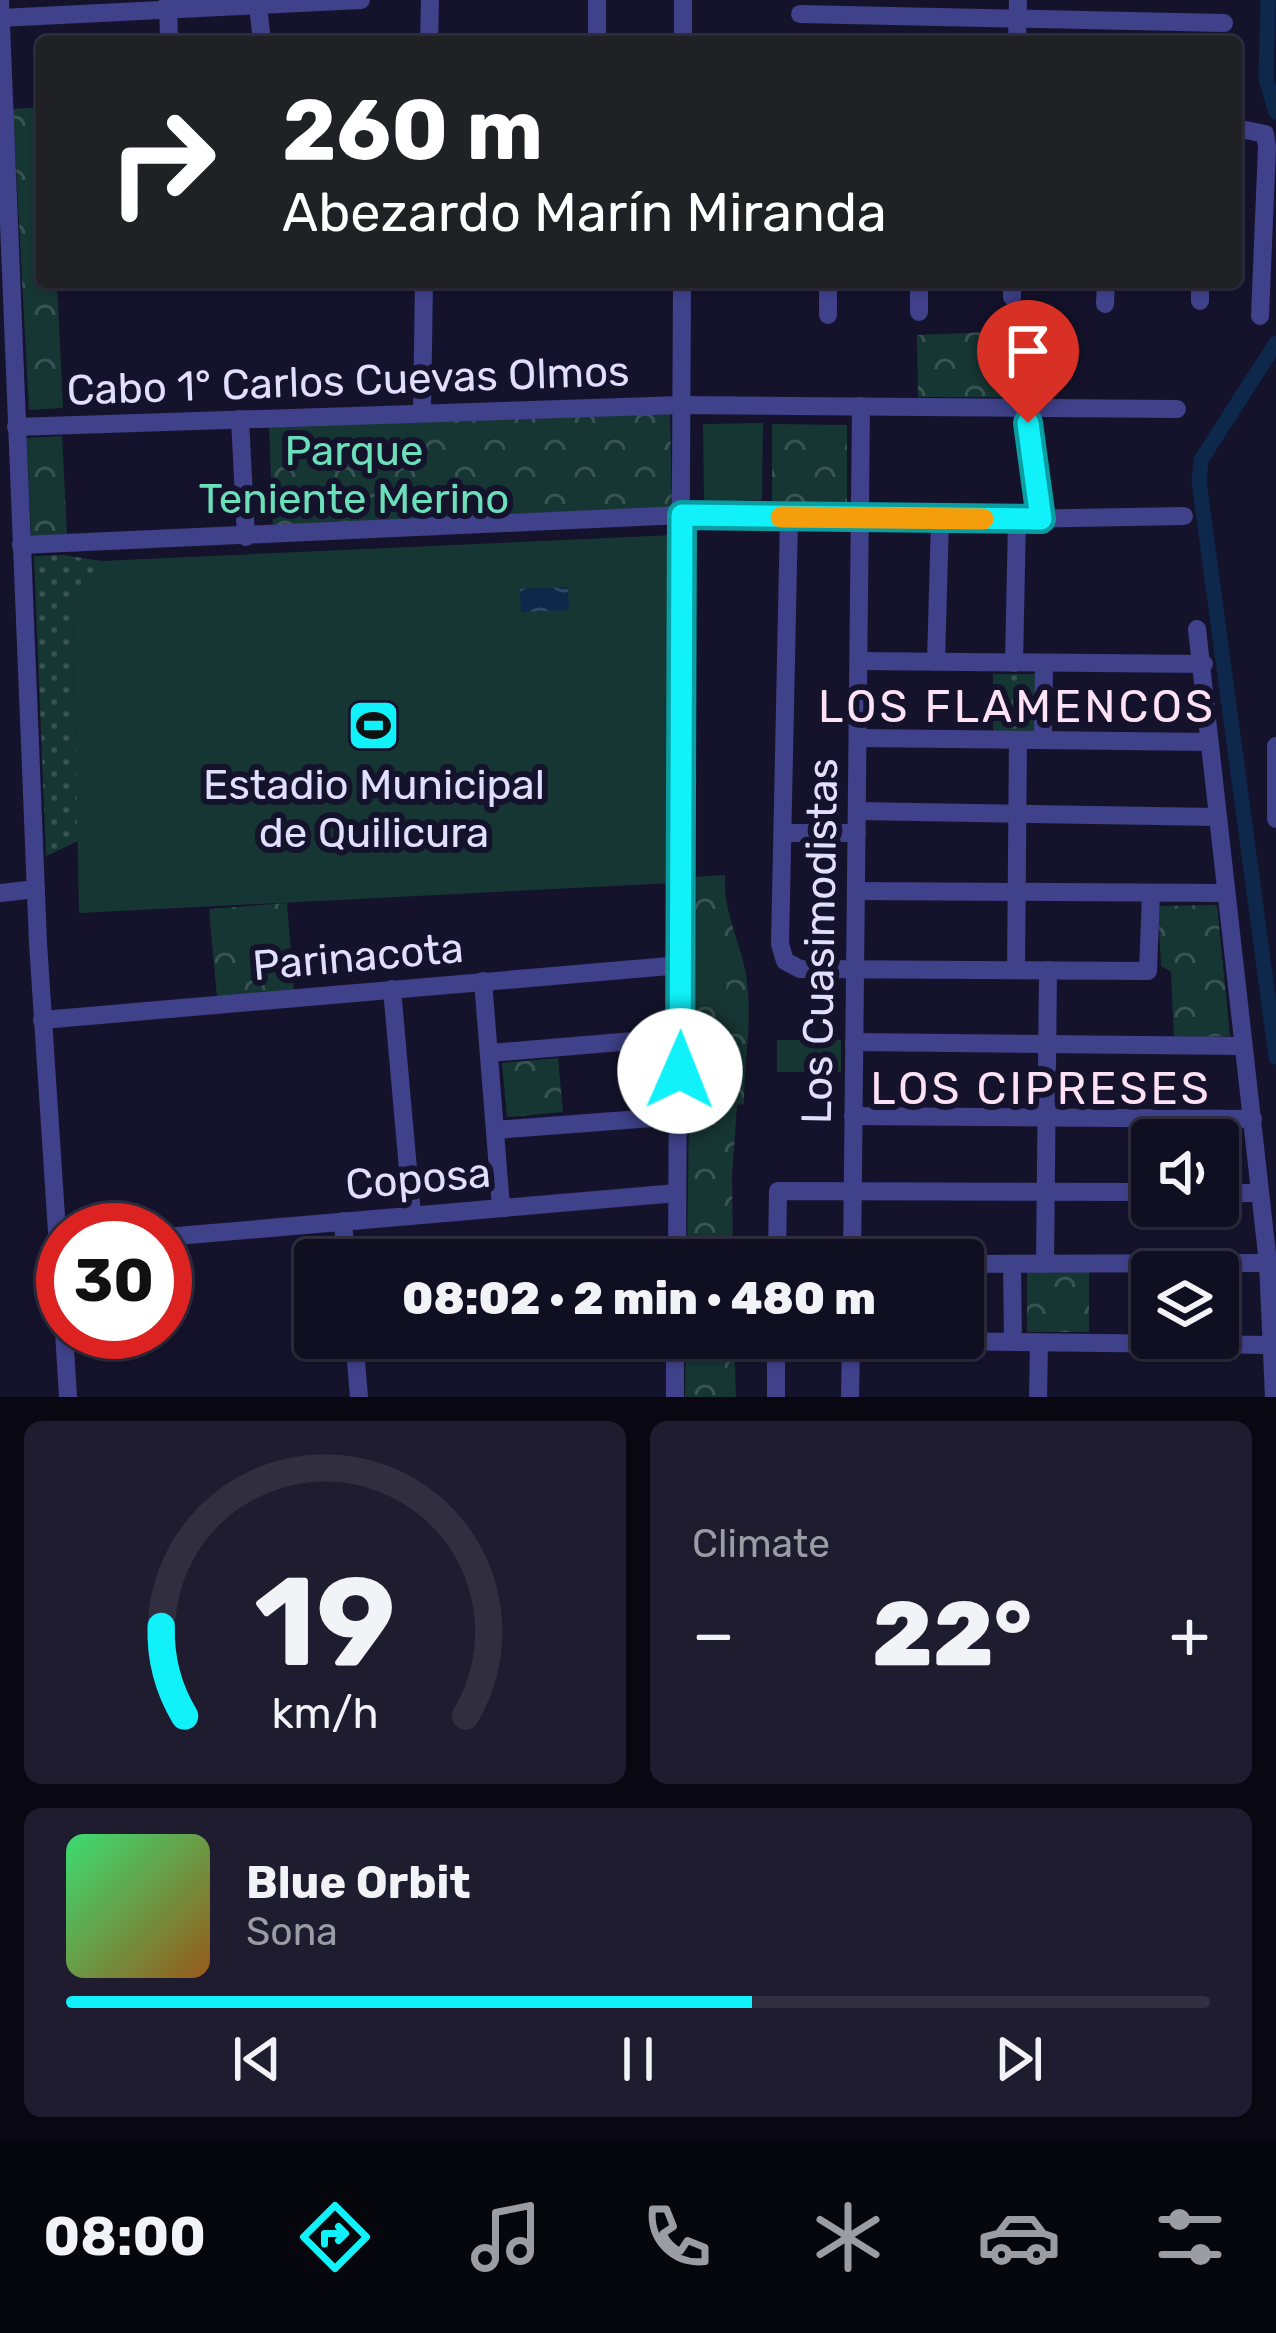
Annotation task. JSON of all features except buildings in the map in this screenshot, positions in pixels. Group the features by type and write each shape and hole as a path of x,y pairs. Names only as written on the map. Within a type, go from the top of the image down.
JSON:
{"street":[{"path":"0,0 6,309 16,428 8,466 21,545 42,1020 57,1203"},
{"path":"0,18 168,5 362,0"},
{"path":"429,36 430,0"},
{"path":"597,0 597,36"},
{"path":"683,0 683,36"},
{"path":"250,4 260,36"},
{"path":"168,5 169,36"},
{"path":"800,14 1018,9 1224,23"},
{"path":"1242,129 1265,134 1267,147 1260,316"},
{"path":"422,411 424,288"},
{"path":"676,1239 682,288"},
{"path":"828,288 828,315"},
{"path":"919,288 919,312"},
{"path":"1105,304 1106,288"},
{"name":"Cabo 1° Carlos Cuevas Olmos","path":"16,428 682,405 1178,409"},
{"name":"Los Cuasimodistas","path":"852,1239 861,406"},
{"path":"1026,408 1041,519"},
{"path":"240,419 246,537"},
{"path":"21,545 682,515 1184,516"},
{"path":"789,517 780,944 785,961 800,969 1148,970 1151,892"},
{"path":"936,662 940,519"},
{"path":"1014,663 1017,519"},
{"path":"1197,629 1268,1263 1274,1397"},
{"path":"859,661 1204,664"},
{"path":"1043,740 1044,663"},
{"path":"858,738 1209,742"},
{"path":"1016,970 1018,740"},
{"path":"1276,746 1276,819"},
{"path":"857,811 1217,817"},
{"path":"784,833 856,833"},
{"path":"0,893 36,889"},
{"path":"856,891 1225,892"},
{"name":"Parinacota","path":"42,1020 681,965"},
{"path":"1045,1264 1048,970"},
{"path":"483,982 501,1207"},
{"path":"392,988 412,1214"},
{"path":"489,1053 681,1037"},
{"path":"854,1042 1243,1046"},
{"path":"495,1130 679,1116"},
{"path":"854,1116 1252,1119"},
{"path":"777,1239 778,1191 1131,1192"},
{"name":"Coposa","path":"192,1235 677,1193"},
{"path":"1239,1193 1259,1193"},
{"path":"343,1221 344,1239"},
{"path":"984,1264 1268,1263"},
{"path":"1012,1264 1012,1341"},
{"path":"984,1341 1272,1345"},
{"path":"1038,1397 1039,1342"},
{"path":"66,1359 68,1397"},
{"path":"356,1359 359,1397"},
{"path":"673,1397 674,1359"},
{"path":"776,1359 776,1397"},
{"path":"850,1397 851,1359"}],"green space":[{"path":"36,107 36,288 57,288 63,408 29,410 13,109"},
{"path":"1014,331 1026,397 918,397 917,335"},
{"name":"Parque Teniente Merino","path":"670,414 672,512 273,528 269,427"},
{"path":"763,423 762,500 704,502 703,424"},
{"path":"772,424 847,425 847,509 772,508"},
{"path":"62,436 67,534 31,536 27,438"},
{"name":"Estadio Municipal de Quilicura","path":"673,535 673,883 79,913 73,609 102,561"},
{"path":"34,556 102,561 73,610 78,841 46,856"},
{"path":"993,674 1036,674 1036,735 993,734"},
{"path":"725,875 726,900 749,1003 744,1104 737,1105 732,1175 733,1239 687,1239 692,877"},
{"path":"287,903 294,991 217,997 209,909"},
{"path":"1217,905 1230,1036 1174,1038 1171,972 1161,966 1158,906"},
{"path":"274,908 276,940 219,942 217,913"},
{"path":"725,947 727,1005 694,1007 692,949"},
{"path":"777,1040 841,1040 841,1072 777,1072"},
{"path":"558,1058 563,1112 507,1117 502,1063"},
{"path":"1027,1270 1089,1270 1089,1332 1027,1332"},
{"path":"686,1359 735,1359 736,1397 685,1397"}],"water":[{"path":"568,587 569,610 521,612 520,589"}],"waterway":[{"path":"1268,0 1266,79 1276,112"},
{"path":"1276,343 1201,460 1199,481 1276,1057"}],"slow traffic":[{"path":"781,517 983,519"}],"place":[{"name":"Estadio Municipal de Quilicura","path":"374,725"}],"district":[{"name":"LOS FLAMENCOS","path":"1017,706"},
{"name":"LOS CIPRESES","path":"1041,1088"}],"route":[{"path":"680,1071 682,515 1041,519 1028,423"}]}
